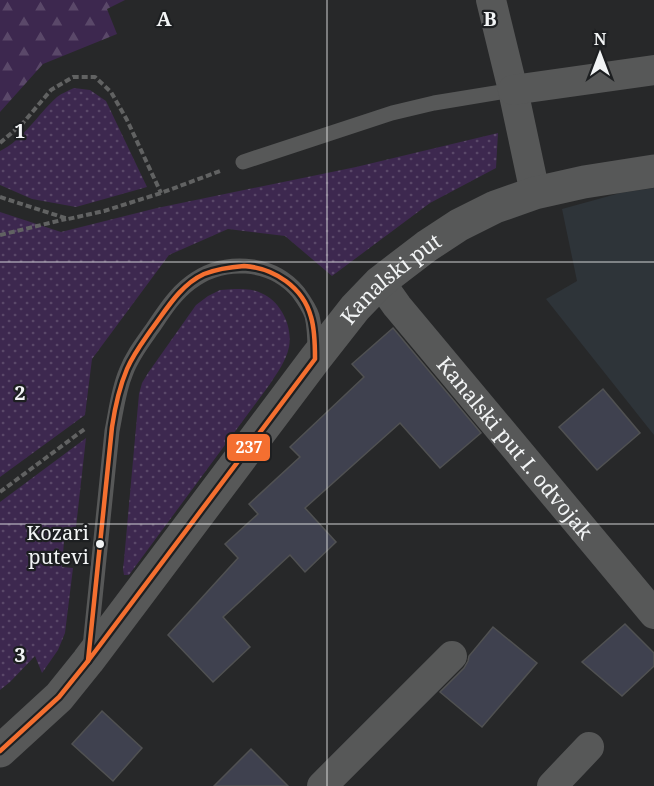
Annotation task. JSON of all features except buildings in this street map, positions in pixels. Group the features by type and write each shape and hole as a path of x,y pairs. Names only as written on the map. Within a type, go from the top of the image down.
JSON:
{"street":[{"path":"491,0 535,193"},
{"path":"513,90 654,70"},
{"name":"Kanalski put","path":"0,751 59,697 315,359 355,308 380,282 459,225 495,207 535,193 584,182 654,171"},
{"name":"Kanalski put I. odvojak","path":"380,282 654,614"},
{"path":"322,786 452,656"},
{"path":"552,786 589,747"}],"lane":[{"path":"243,162 392,112 513,90"},
{"path":"88,661 112,431 119,397 125,373 135,353 171,302 189,284 206,273 227,266 254,266 271,272 291,285 304,300 312,315 315,359"}],"path":[{"path":"0,143 23,123 51,90 73,77 95,77 111,92 127,120 161,193"},
{"path":"0,236 104,211 161,193 243,162"},
{"path":"0,197 68,219"},
{"path":"0,492 93,424"}],"shaded area":[{"path":"654,188 654,435 546,299 577,281 562,209 620,193"}],"green space":[{"path":"0,0 125,0 107,9 117,34 43,64 0,112"},
{"path":"74,88 90,90 106,101 147,187 76,207 32,199 0,185 0,151 23,134 57,97"},
{"path":"498,133 496,168 430,203 332,276 285,236 228,229 169,255 92,359 85,415 0,477 0,212 61,232 157,208 356,167"},
{"path":"220,290 258,292 268,297 280,308 287,323 290,339 286,357 270,384 129,575 124,575 139,394 142,383 196,305"},
{"path":"86,438 76,527 65,528 62,567 73,568 65,633 58,650 42,673 35,656 0,690 0,502"}],"transit line":[{"name":"237","path":"244,266 276,275 294,288 301,297 307,306 312,322 315,359 88,661 112,427 124,376 144,340 174,299 188,285 209,272 244,266"},
{"name":"237","path":"0,751 59,697 88,661"}],"place":[{"name":"Kozari putevi","path":"100,544"}]}
